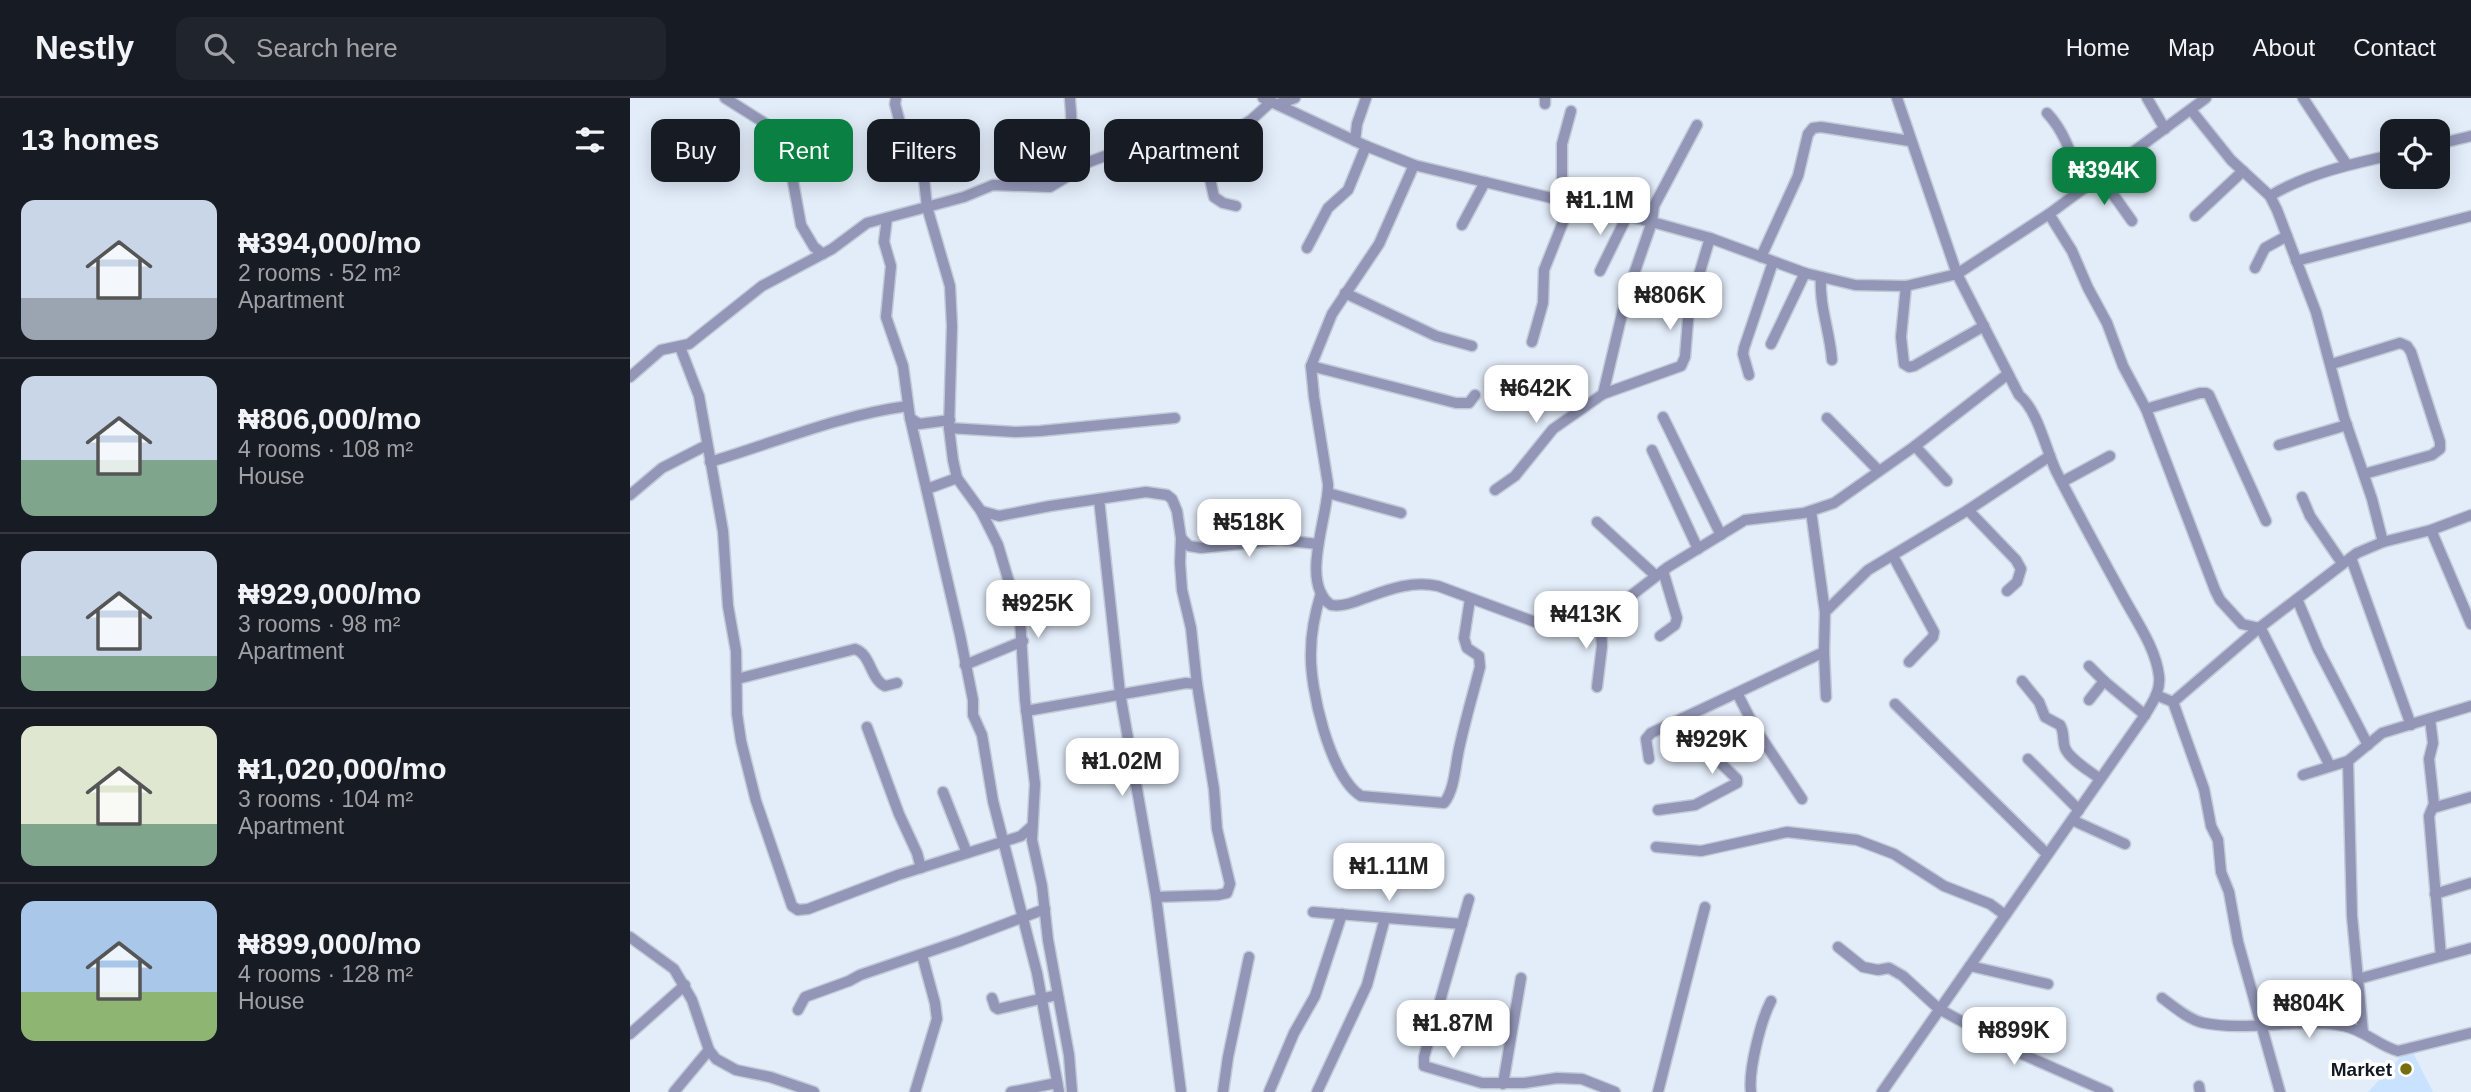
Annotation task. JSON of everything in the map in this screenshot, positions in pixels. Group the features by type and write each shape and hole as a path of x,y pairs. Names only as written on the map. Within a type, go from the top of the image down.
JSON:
{"street":[{"path":"725,98 774,129 792,176 801,225 814,247 824,254"},
{"path":"896,98 895,104 910,161 924,178 927,207 951,295 950,444 957,478 981,511 993,534 1016,601 1023,641 1026,711 1035,784 1032,840 1069,1055 1072,1092"},
{"path":"1070,98 1072,119"},
{"path":"1268,100 1294,98"},
{"path":"1354,141 1366,98"},
{"path":"1882,1092 2144,715 2156,695 2160,676 2148,643 2062,482 2030,405 2019,395 1957,274 1897,98"},
{"path":"2147,98 2165,129"},
{"path":"1268,100 1354,141 1413,165 1710,238 1805,274 1855,285 1906,286 1957,274 2049,214 2206,98"},
{"path":"2303,98 2347,166"},
{"path":"1250,119 1260,112 1268,100"},
{"path":"2191,110 2210,136 2270,196 2277,210 2316,312 2383,542"},
{"path":"1532,342 1543,303 1544,270 1567,201 1562,144 1570,111"},
{"path":"2046,113 2058,125 2066,139 2083,189"},
{"path":"1603,394 1626,297 1652,222 1654,206 1697,125"},
{"path":"1761,257 1798,176 1808,134 1813,128 1910,141"},
{"path":"2450,141 2471,136"},
{"path":"1307,248 1328,208 1348,190 1366,146"},
{"path":"2270,196 2299,181 2380,158"},
{"path":"1413,165 1379,244 1332,314 1311,366 1327,473 1328,493 1318,544 1318,577 1321,593 1327,603 1339,606 1409,584 1424,583 1535,622 1600,616 1615,608 1659,573 1751,518 1811,511 1834,503 1915,446 2008,374"},
{"path":"2195,216 2243,171"},
{"path":"2100,176 2132,221"},
{"path":"630,377 661,350 695,341 762,286 813,257 824,254 856,230 887,218 964,197 993,185 1050,187 1058,182"},
{"path":"1211,182 1214,197 1223,203 1236,206"},
{"path":"1462,225 1485,182"},
{"path":"2049,214 2072,251 2107,323 2123,366 2146,409 2220,600 2242,624 2259,627"},
{"path":"1600,271 1627,216"},
{"path":"2296,261 2471,216"},
{"path":"887,218 884,242 891,273 886,317 903,366 910,418 973,700 973,715 982,735 990,791 1042,998 1058,1088 1011,1092"},
{"path":"2255,268 2264,248 2287,236"},
{"path":"1495,490 1515,476 1553,429 1603,394 1681,366 1685,357 1689,308 1710,238"},
{"path":"1749,375 1744,348 1773,262"},
{"path":"1771,344 1805,274"},
{"path":"1821,277 1820,293 1831,338 1832,360"},
{"path":"1906,286 1900,337 1904,363 1909,367 1984,326"},
{"path":"1345,293 1436,336 1472,346"},
{"path":"2332,364 2400,344 2407,346 2440,442 2440,449 2432,455 2364,474"},
{"path":"680,347 699,396 726,554 728,606 736,651 737,714 741,741 756,801 794,908 801,911 808,909 921,868 1021,836 1032,826"},
{"path":"1311,366 1456,403 1469,403 1475,395"},
{"path":"2146,409 2200,393 2209,395 2266,521"},
{"path":"710,462 814,427 908,406"},
{"path":"1663,417 1721,535"},
{"path":"910,418 919,424 950,424 1015,432 1175,418"},
{"path":"1827,418 1878,470"},
{"path":"914,434 919,424"},
{"path":"2279,445 2347,425"},
{"path":"630,495 662,468 707,444"},
{"path":"1915,446 1947,481"},
{"path":"1653,450 1698,549"},
{"path":"1825,612 1858,578 2050,456"},
{"path":"2062,482 2110,456"},
{"path":"927,489 957,478"},
{"path":"981,511 999,516 1146,492 1167,495 1175,506 1185,542 1180,556 1180,575 1191,628 1196,673 1191,684 1214,789 1219,841 1230,884 1227,893 1218,895 1156,897"},
{"path":"1328,493 1401,513"},
{"path":"2302,497 2310,516 2346,561 2411,725"},
{"path":"1099,499 1120,693 1156,897 1181,1092"},
{"path":"1968,510 2010,552 2021,569 2017,582 2007,591"},
{"path":"1811,511 1825,612 1826,697"},
{"path":"2174,702 2259,627 2360,551 2471,515"},
{"path":"993,534 999,516"},
{"path":"1597,522 1659,573 1677,618 1675,625 1660,636"},
{"path":"2431,530 2471,624"},
{"path":"1185,542 1201,548 1290,540 1318,544"},
{"path":"1893,556 1934,632 1909,662"},
{"path":"1321,593 1313,621 1311,643 1314,690 1328,741 1343,777 1361,796 1444,803 1451,787 1480,667 1479,656 1467,648 1464,638 1470,599"},
{"path":"2297,599 2318,649 2368,744"},
{"path":"1597,687 1602,646 1600,616"},
{"path":"2237,646 2242,624"},
{"path":"2259,627 2330,766"},
{"path":"965,665 1023,641"},
{"path":"737,679 855,649 862,652 878,683 885,686 897,683"},
{"path":"1649,759 1646,744 1648,735 1824,653"},
{"path":"2089,666 2144,715"},
{"path":"2022,681 2039,702 2045,717 2060,725 2065,736 2065,748 2100,779"},
{"path":"2089,700 2104,681"},
{"path":"1026,711 1120,693 1191,684"},
{"path":"1737,693 1755,728 1802,799"},
{"path":"2156,695 2174,702 2204,789 2211,826 2218,840 2221,872 2229,892 2238,942 2280,1092"},
{"path":"1895,705 2047,854"},
{"path":"2303,775 2348,761 2382,733 2471,706"},
{"path":"1658,810 1695,805 1737,783 1737,779 1703,746 1683,718"},
{"path":"2430,719 2433,743 2429,758 2433,808"},
{"path":"867,727 918,853 921,868"},
{"path":"2028,759 2079,810"},
{"path":"2348,761 2353,916 2363,1033"},
{"path":"943,792 967,853"},
{"path":"2441,956 2429,813 2433,808 2471,797"},
{"path":"2072,820 2125,844"},
{"path":"1656,848 1702,851 1787,832 1857,840 1894,854 1944,886 1990,904 2005,915"},
{"path":"1021,836 1032,840"},
{"path":"2435,894 2471,883"},
{"path":"1469,899 1423,1064 1429,1069 1500,1087 1557,1078 1592,1081 1609,1091"},
{"path":"1658,1092 1705,906"},
{"path":"798,1010 805,997 1045,909"},
{"path":"1313,912 1462,924"},
{"path":"1269,1092 1294,1032 1315,996 1342,914"},
{"path":"1317,1092 1367,985 1385,918"},
{"path":"630,937 664,960 685,985 709,1051 725,1066 814,1092"},
{"path":"1838,947 1863,967 1878,970 1889,968 1903,976 1939,1009 2024,1055 2108,1092"},
{"path":"2358,979 2471,948"},
{"path":"915,1092 937,1019 922,955"},
{"path":"1223,1092 1249,957"},
{"path":"1970,966 2048,984"},
{"path":"1500,1087 1521,978"},
{"path":"630,1034 685,985"},
{"path":"992,998 998,1009 1057,995"},
{"path":"2162,998 2203,1023 2260,1027 2330,1024 2354,1028 2398,1051 2471,1033"},
{"path":"1752,1092 1751,1080 1761,1028 1771,1001"},
{"path":"674,1092 709,1051"}],"shaded area":[{"name":"Market","path":"2410,1047 2433,1092 2368,1092"}],"place":[{"name":"Market","path":"2406,1069"}]}
